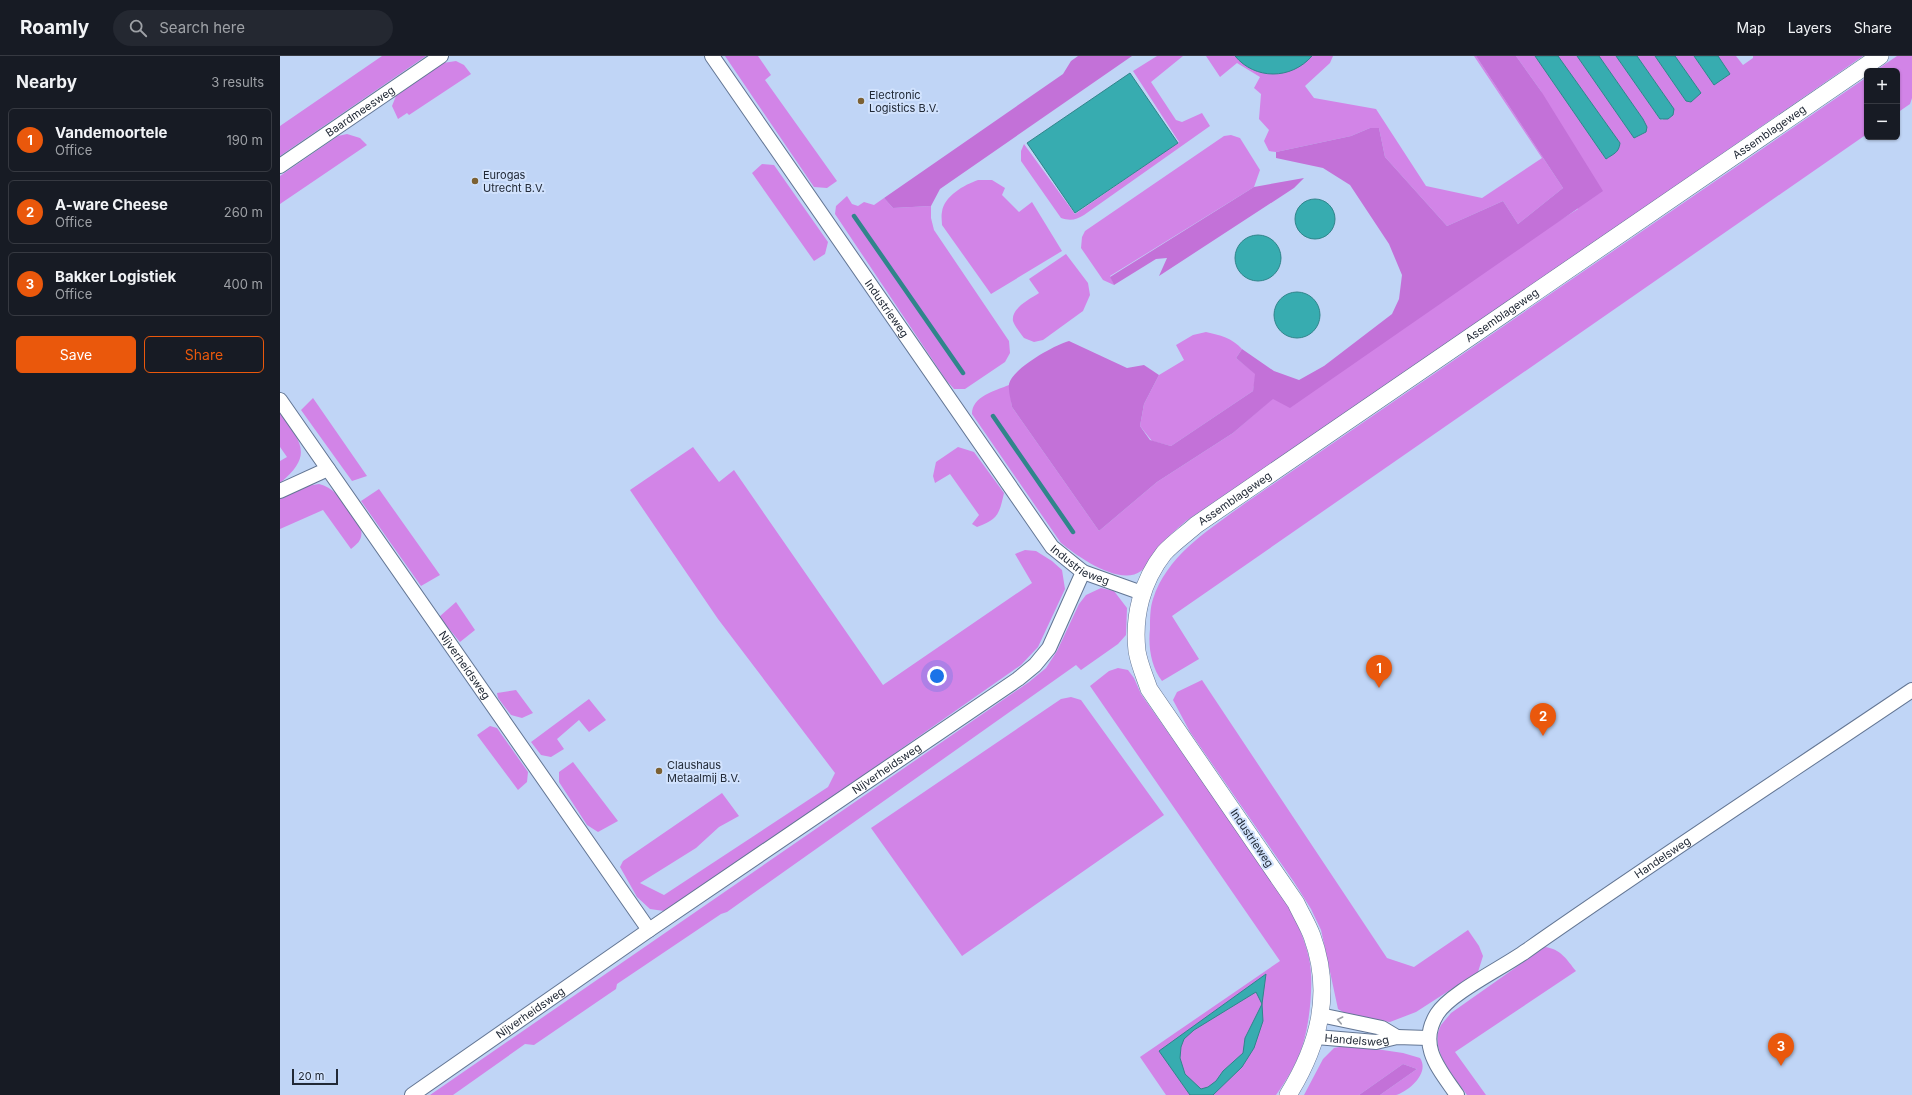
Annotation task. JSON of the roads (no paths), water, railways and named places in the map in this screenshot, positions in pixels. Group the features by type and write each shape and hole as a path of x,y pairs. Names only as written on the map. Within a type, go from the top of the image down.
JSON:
{"street":[{"name":"Baardmeesweg","path":"280,166 441,56"},
{"name":"Industrieweg","path":"712,56 1052,547 1083,572 1142,592 1136,620 1137,653 1149,689 1296,903 1312,936 1320,968 1323,992 1320,1015 1316,1037 1302,1072 1288,1095"},
{"name":"Assemblageweg","path":"1142,592 1164,553 1196,525 1880,56"},
{"name":"Nijverheidsweg","path":"280,400 649,930"},
{"path":"280,491 328,469"},
{"name":"Nijverheidsweg","path":"412,1095 649,930 1018,679 1035,664 1049,648 1083,572"},
{"name":"Handelsweg","path":"1457,1095 1430,1055 1428,1038 1436,1015 1452,999 1912,690"},
{"name":"Handelsweg","path":"1320,1015 1382,1028 1397,1037"},
{"name":"Handelsweg","path":"1316,1037 1376,1042 1397,1037 1428,1038"}],"waterway":[{"path":"854,216 963,373"},
{"path":"993,416 1073,532"}],"place":[{"name":"Electronic Logistics B.V.","path":"861,101"},
{"name":"Eurogas Utrecht B.V.","path":"475,181"},
{"name":"Vandemoortele","path":"1379,688"},
{"name":"A-ware Cheese","path":"1543,736"},
{"name":"Claushaus Metaalmij B.V.","path":"659,771"},
{"name":"Bakker Logistiek","path":"1781,1066"}]}
